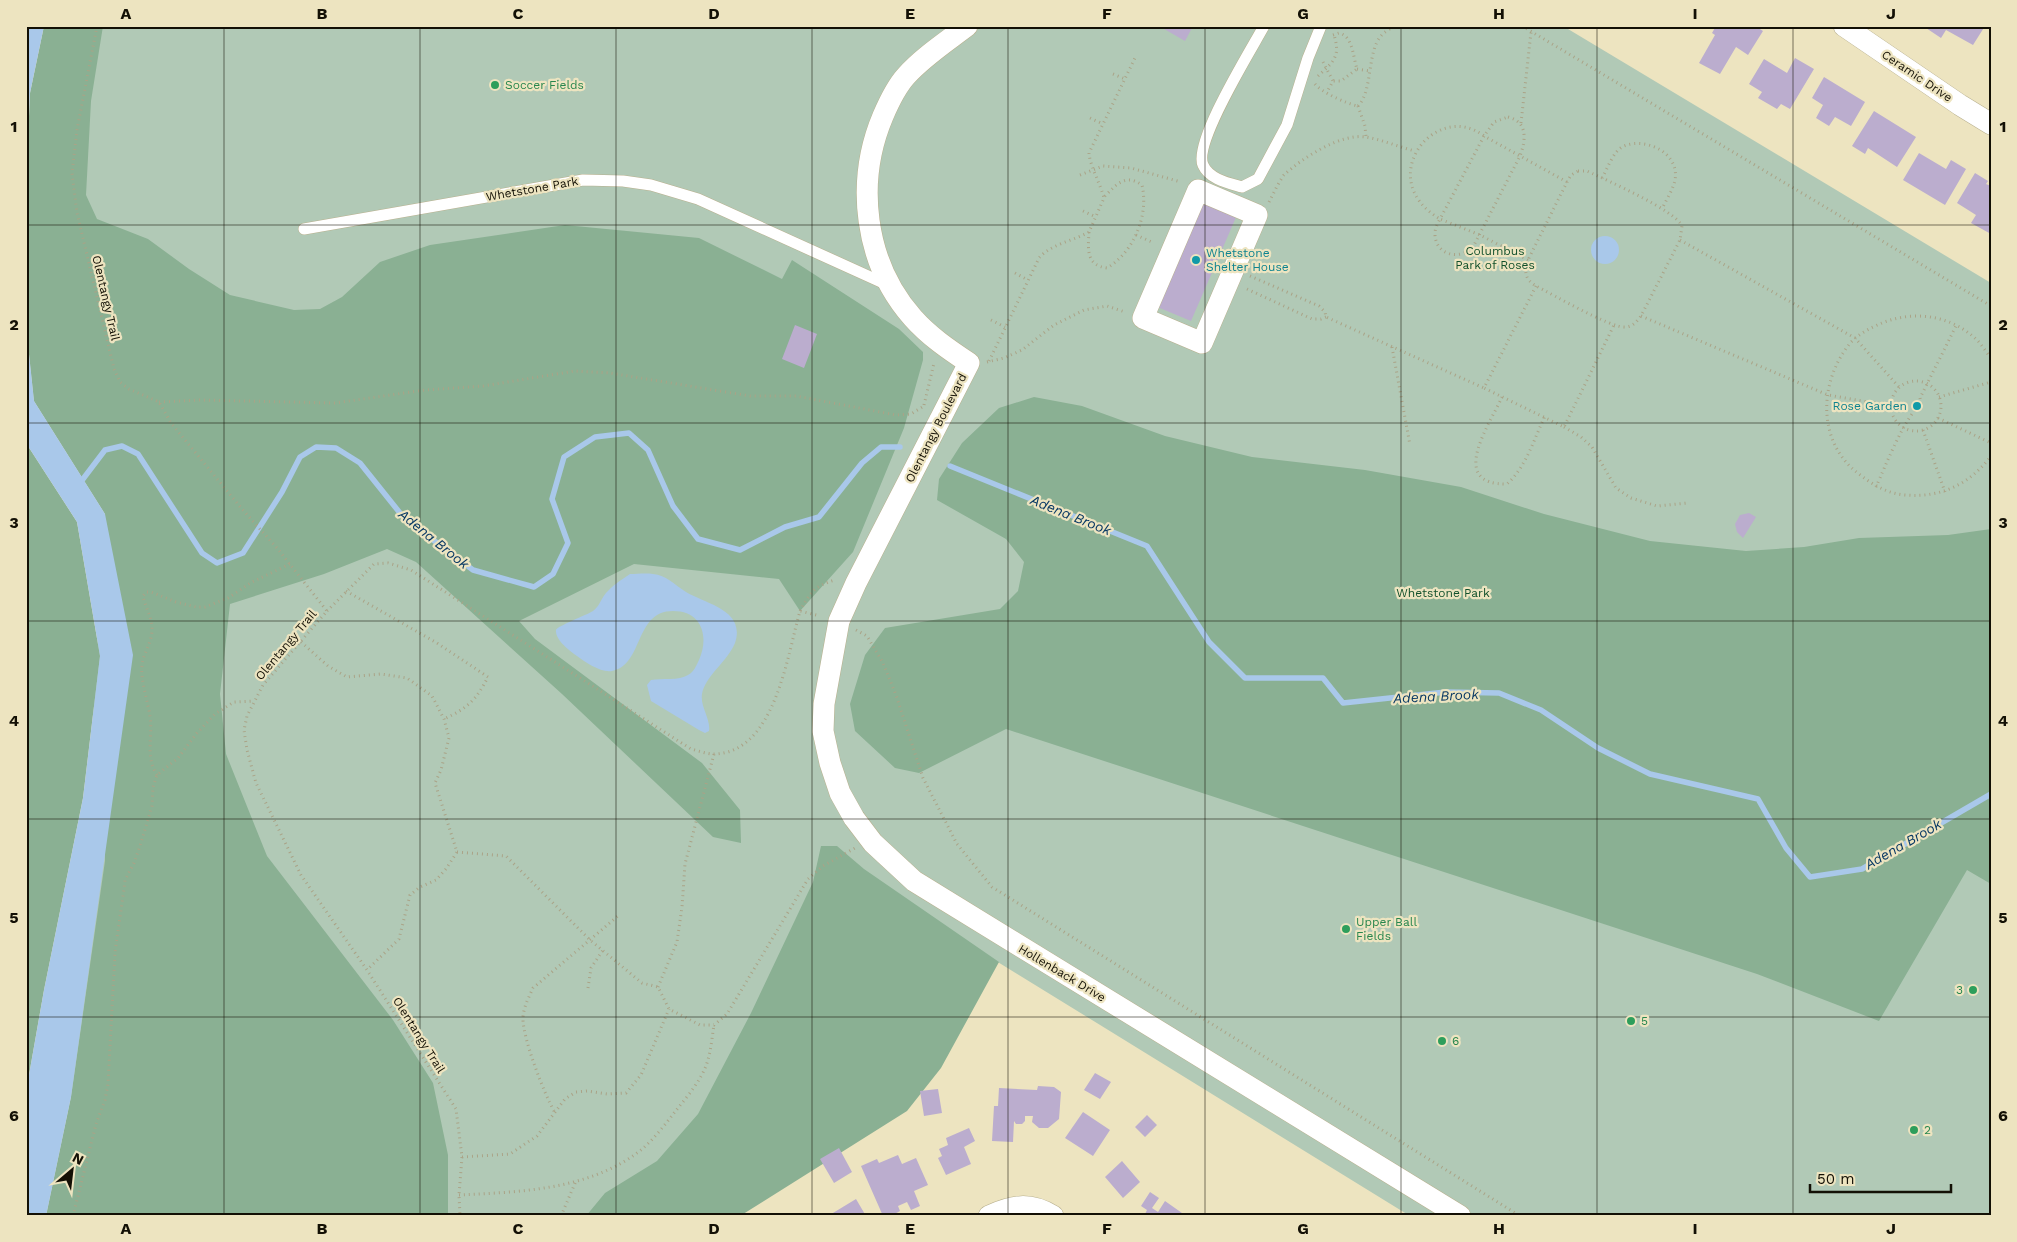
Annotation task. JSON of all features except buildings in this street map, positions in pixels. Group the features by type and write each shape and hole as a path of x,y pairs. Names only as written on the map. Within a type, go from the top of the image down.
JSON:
{"street":[{"name":"Olentangy Boulevard","path":"839,621 856,583 931,437 979,362 932,336 912,317 891,287 878,258 869,227 866,196 868,164 876,133 888,104 905,77 930,54 967,26"},
{"name":"Ceramic Drive","path":"1844,26 1960,106 1991,124"},
{"path":"1198,190 1257,216 1202,344 1142,318 1198,190"},
{"name":"Hollenback Drive","path":"839,621 826,683 823,731 830,763 840,793 854,818 870,839 891,861 922,886 1460,1216"},
{"path":"990,1215 1014,1206 1040,1208 1053,1216"}],"lane":[{"path":"1264,26 1215,116 1202,148 1203,166 1211,175 1242,187 1258,179 1287,125 1308,58 1321,26"},
{"name":"Whetstone Park","path":"304,229 583,180 623,181 698,198 891,287"}],"path":[{"name":"Olentangy Trail","path":"97,26 77,130 72,172 77,212 114,369 120,382 129,389 159,402 171,423 277,548 327,611 263,685 247,716 244,730 246,750 256,784 301,875 367,970 456,1110 462,1157 459,1195 460,1216"},
{"path":"1333,26 1337,50 1336,57 1315,80 1319,89 1343,102 1358,106"},
{"path":"1385,26 1386,32"},
{"path":"1358,106 1365,95 1376,44 1380,36 1394,26"},
{"path":"1522,26 1991,306"},
{"path":"1521,123 1508,117 1494,122 1488,127 1436,228 1438,246 1443,252 1451,255 1468,253 1480,235 1520,156 1524,134 1521,123 1531,32"},
{"path":"1329,36 1343,34 1350,41 1357,69"},
{"path":"1320,55 1333,81"},
{"path":"1104,198 1094,169 1089,161 1089,153 1136,56"},
{"path":"1333,81 1341,81 1357,69 1370,71"},
{"path":"1113,74 1125,79"},
{"path":"1327,92 1333,81"},
{"path":"1358,106 1365,126 1366,137"},
{"path":"1090,118 1103,124"},
{"path":"1528,260 1480,235 1440,219 1431,213 1415,196 1411,165 1415,151 1432,135 1455,127 1467,128 1567,182"},
{"path":"1257,216 1264,209 1283,177 1321,149 1345,139 1366,137 1415,151"},
{"path":"1602,178 1615,154 1623,147 1644,144 1659,149 1672,161 1675,180 1662,209"},
{"path":"1080,175 1102,166 1131,168 1172,178 1198,190"},
{"path":"1578,171 1587,171 1662,209 1680,222 1682,231 1680,240 1641,316 1635,324 1628,327 1614,325 1536,286 1529,282 1525,276 1524,271 1528,260 1567,182 1571,175 1578,171"},
{"path":"1135,180 1142,185 1144,207 1136,235 1124,255 1107,268 1098,266 1091,259 1088,246 1089,232 1104,198 1118,183 1135,180"},
{"path":"1082,211 1096,217"},
{"path":"979,362 1005,327 1039,258 1046,250 1075,240 1089,232"},
{"path":"1136,235 1146,240"},
{"path":"1680,240 1854,338 1899,387"},
{"path":"1015,273 1028,280"},
{"path":"1231,275 1319,306 1325,312 1326,317"},
{"path":"1231,275 1312,319 1326,317 1545,416 1581,437 1592,447 1616,488 1631,498 1656,506 1687,503"},
{"path":"1484,388 1536,286"},
{"path":"979,362 1004,358 1022,350 1054,325 1084,310 1107,306 1142,318"},
{"path":"1991,358 1976,340 1956,326 1936,317 1915,315 1894,318 1854,338 1847,346 1832,375 1826,413 1831,439 1848,466 1876,487 1902,495 1919,496 1945,492 1967,480 1991,456"},
{"path":"1641,316 1828,395 1891,406"},
{"path":"991,320 1005,327"},
{"path":"1564,427 1614,325"},
{"path":"1876,487 1904,428 1915,408 1921,404 1918,402 1956,326"},
{"path":"1392,346 1410,446"},
{"path":"159,402 200,400 336,403 425,390 483,386 575,371 610,373 750,396 796,396 896,415 911,414 924,406"},
{"path":"1912,381 1927,384 1936,392 1939,397 1940,411 1934,423 1922,430 1910,430 1904,428 1894,419 1891,406 1892,399 1899,387 1912,381"},
{"path":"1939,397 1991,382"},
{"path":"1502,397 1476,453 1475,469 1480,477 1489,482 1507,484 1514,478 1545,416"},
{"path":"1938,418 1991,443"},
{"path":"1922,430 1945,492"},
{"path":"327,611 374,564 388,563 411,570 692,749 714,754 734,750 752,739 774,706 800,611 811,592 820,584 842,579"},
{"path":"157,776 152,767 149,754 152,739 141,668 150,647 152,626 143,596 146,592 151,592 196,607 205,607 228,598 252,582 290,564"},
{"path":"346,591 437,643 488,677 475,700 464,710 444,719"},
{"path":"800,611 839,621 867,636 883,663 896,695 922,778 957,844 992,887 1520,1216"},
{"path":"301,642 328,666 346,677 381,674 407,678 432,696 444,719 449,738 441,770 435,783 457,852"},
{"path":"73,1216 108,1084 115,952 125,880 140,846 152,806 153,787 157,776 178,758 215,714 234,702 254,701"},
{"path":"658,987 677,942 685,864 714,754"},
{"path":"459,1195 515,1192 576,1181 591,1177 621,1164 642,1149 692,1090 707,1064 714,1025 727,1014 808,880 823,866 870,839"},
{"path":"367,970 399,939 410,895 420,887 436,880 457,852"},
{"path":"457,852 506,856 590,940 642,982 658,987 669,1009 700,1025 714,1025"},
{"path":"554,1112 528,1041 523,1017 527,1000 533,988 618,916"},
{"path":"588,988 592,968 603,950"},
{"path":"462,1157 510,1154 537,1136 565,1099 576,1092 626,1093 641,1075 669,1009"},
{"path":"561,1216 576,1181"}],"green space":[{"path":"44,26 103,26 91,101 86,195 97,219 148,239 189,269 230,295 294,310 320,309 342,297 380,262 430,245 565,225 699,238 782,279 792,260 899,329 923,352 923,360 904,428 853,552 800,611 779,579 634,564 519,621 535,639 702,763 740,810 741,843 713,837 562,694 416,562 387,549 324,574 230,604 220,694 226,754 267,856 393,1020 433,1083 448,1155 448,1216 46,1216 71,1097 105,861 105,514 34,401 26,326 26,185 30,93"},
{"name":"Whetstone Park","path":"55,26 1563,26 1991,283 1991,1216 1410,1216 847,869 688,1216 46,1216 71,1097 105,514 34,401 26,326"},
{"path":"1034,397 1082,406 1165,436 1252,457 1365,470 1461,487 1544,514 1650,541 1746,551 1804,547 1859,538 1948,535 1991,529 1991,884 1967,870 1879,1021 1757,974 1006,729 919,773 895,768 855,731 850,704 865,655 885,628 1000,609 1018,591 1024,562 1006,539 937,500 939,479 962,443 999,408"},
{"path":"26,443 77,522 100,656 83,798 44,990 26,1092"},
{"path":"821,846 837,846 864,869 999,962 941,1068 907,1111 740,1216 586,1216 605,1193 657,1161 698,1114 751,1013 813,882"}],"water":[{"path":"26,26 44,26 30,93 26,185"},
{"path":"1605,236 1615,240 1619,250 1615,260 1605,264 1595,260 1591,250 1595,240"},
{"path":"26,326 34,401 105,514 133,655 71,1097 46,1216 26,1216 26,1092 44,990 83,798 100,656 77,522 26,443"},
{"path":"630,574 662,576 686,592 722,610 735,623 737,632 732,650 707,681 702,694 709,726 709,731 705,733 651,701 647,685 651,680 684,677 695,669 702,652 703,635 701,627 691,616 683,612 673,611 660,613 645,628 630,659 622,667 612,671 598,669 589,664 567,648 556,634 558,628 593,611 609,590"}],"waterway":[{"name":"Adena Brook","path":"83,479 105,450 122,446 138,454 202,553 217,563 243,553 282,492 300,457 316,447 336,448 360,463 404,518 473,570 534,587 553,574 568,543 552,499 564,457 595,437 629,433 648,450 673,506 698,539 740,550 785,527 819,517 862,463 881,447 900,447"},
{"name":"Adena Brook","path":"950,466 1147,546 1209,642 1245,678 1323,678 1343,703 1446,692 1499,693 1541,710 1598,748 1650,774 1758,799 1786,848 1810,877 1862,869 1991,794"}],"place":[{"name":"Soccer Fields","path":"495,85"},
{"name":"Whetstone Shelter House","path":"1196,260"},
{"name":"Rose Garden","path":"1917,406"},
{"name":"Upper Ball Fields","path":"1346,929"},
{"name":"3","path":"1973,990"},
{"name":"5","path":"1631,1021"},
{"name":"6","path":"1442,1041"},
{"name":"2","path":"1914,1130"}],"park label":[{"name":"Columbus Park of Roses","path":"1495,258"}]}
